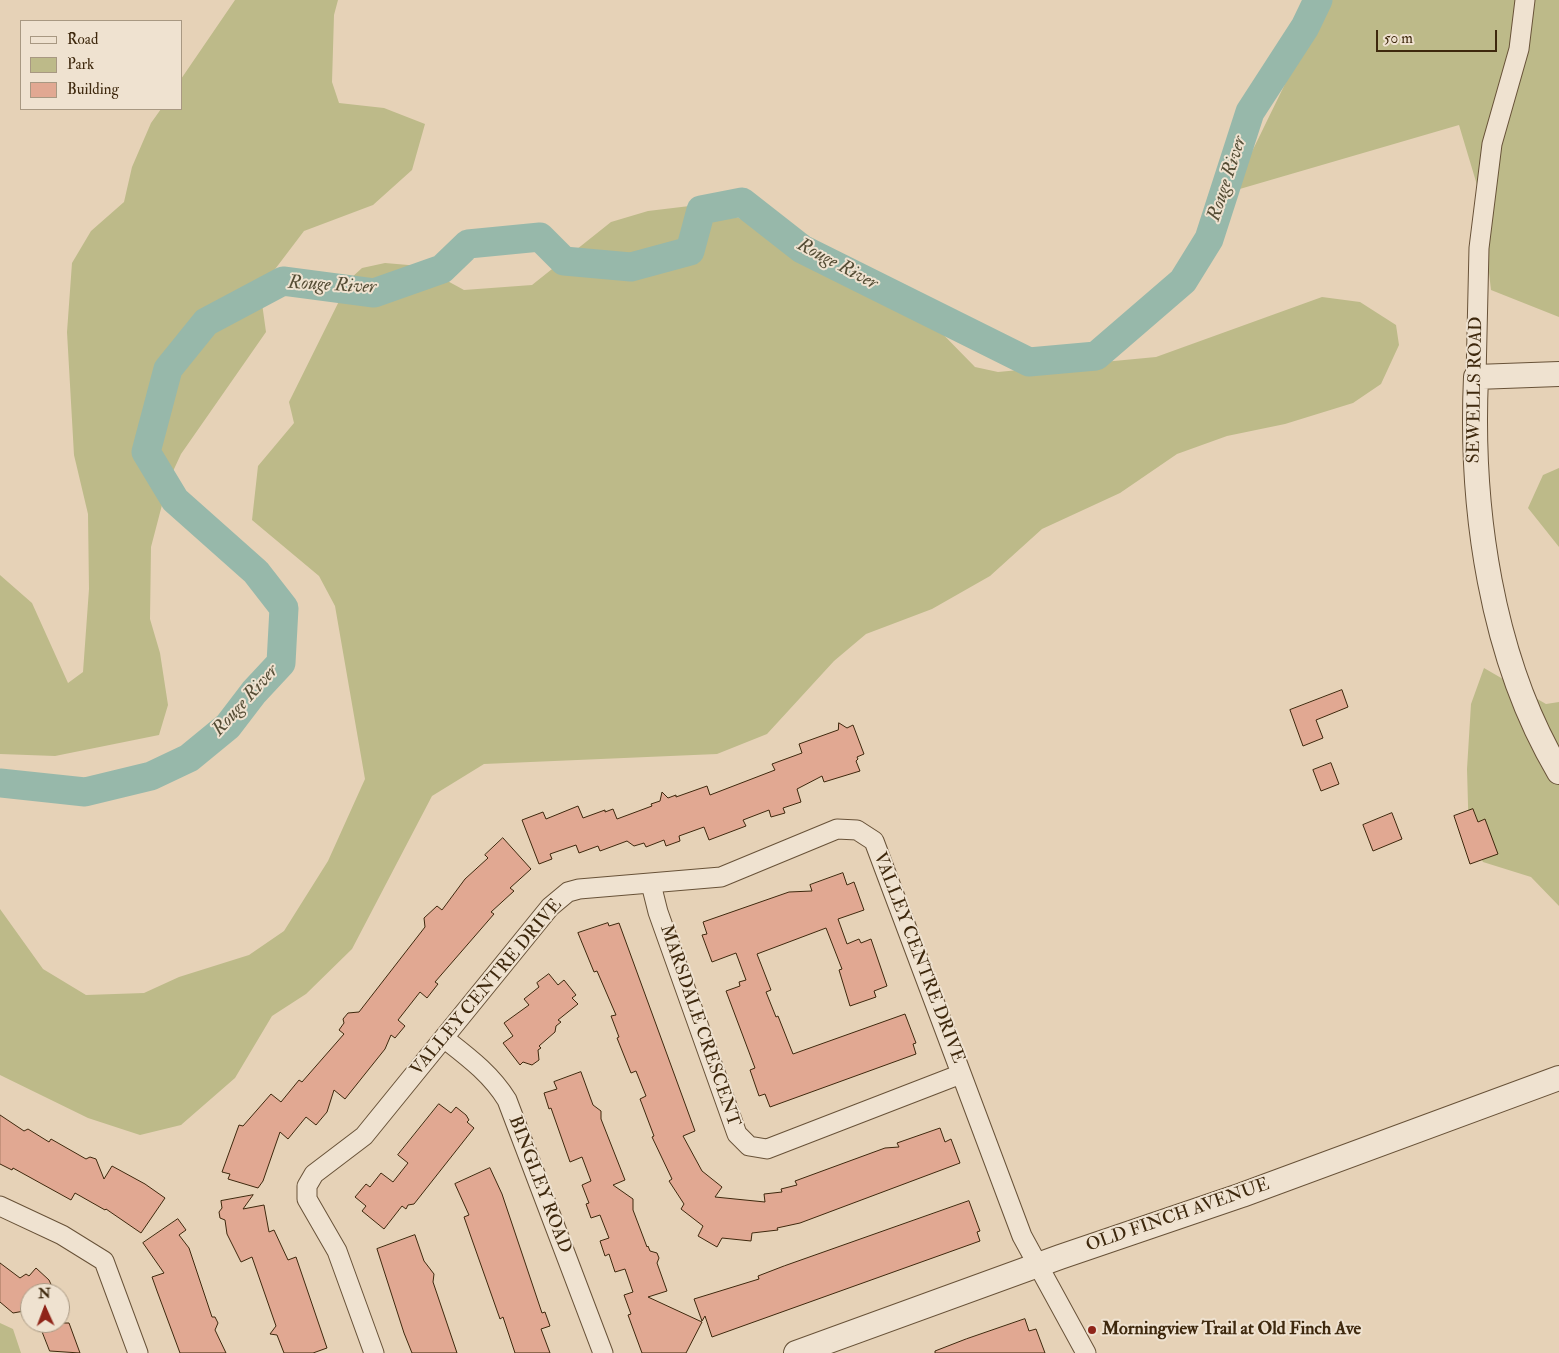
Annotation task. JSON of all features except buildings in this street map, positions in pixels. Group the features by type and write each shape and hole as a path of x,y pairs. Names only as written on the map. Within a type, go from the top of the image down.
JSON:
{"street":[{"name":"SEWELLS ROAD","path":"1525,0 1520,49 1492,144 1479,248 1475,473 1491,584 1506,647 1524,702 1559,772"},
{"path":"1476,378 1559,374"},
{"name":"VALLEY CENTRE DRIVE","path":"374,1353 337,1251 307,1199 307,1186 314,1174 364,1136 445,1039 557,899 568,892 579,889 721,877 838,829 857,830 874,841 1025,1243 1086,1353"},
{"name":"MARSDALE CRESCENT","path":"651,884 736,1134 749,1146 767,1149 961,1074"},
{"name":"BINGLEY ROAD","path":"445,1039 484,1070 497,1083 507,1100 603,1353"},
{"name":"OLD FINCH AVENUE","path":"796,1353 1251,1192 1559,1078"},
{"path":"0,1206 62,1235 104,1261 138,1353"}],"green space":[{"path":"235,0 338,0 334,15 332,82 339,103 384,108 425,124 412,170 373,205 304,231 260,289 266,332 181,454 168,482 151,547 150,619 160,653 168,705 159,735 55,756 0,754 0,575 32,603 68,683 83,672 89,589 88,514 74,455 67,332 72,263 91,231 124,202 132,167 151,123 160,110 182,110 182,78"},
{"path":"1326,0 1559,0 1559,317 1491,290 1480,195 1459,125 1226,193 1243,170"},
{"path":"698,205 748,221 844,280 929,320 975,367 998,372 1156,357 1322,297 1360,302 1396,325 1399,345 1381,384 1353,403 1285,424 1227,436 1177,454 1120,493 1042,529 990,576 932,609 866,634 834,661 767,734 717,754 484,764 432,796 352,949 306,994 272,1016 235,1078 181,1125 140,1135 88,1118 0,1075 0,909 43,969 86,995 144,993 179,977 249,955 284,931 328,861 365,779 335,606 319,576 252,520 258,466 294,423 289,402 350,279 362,268 385,263 420,266 464,290 532,285 611,222 648,211"},
{"path":"1559,468 1559,547 1528,508 1543,475"},
{"path":"1484,668 1546,704 1559,702 1559,906 1531,877 1483,862 1469,839 1467,769 1471,704"},
{"path":"0,1323 13,1329 21,1353 0,1353"}],"waterway":[{"name":"Rouge River","path":"0,783 85,792 151,776 189,758 228,726 254,692 281,663 284,608 256,572 175,500 146,452 168,369 206,322 283,281 374,293 442,269 468,244 540,237 564,261 631,267 690,251 701,210 742,202 802,249 1029,362 1096,356 1183,281 1209,239 1250,112 1305,27 1318,0"}],"place":[{"name":"Morningview Trail at Old Finch Ave","path":"1092,1330"}]}
